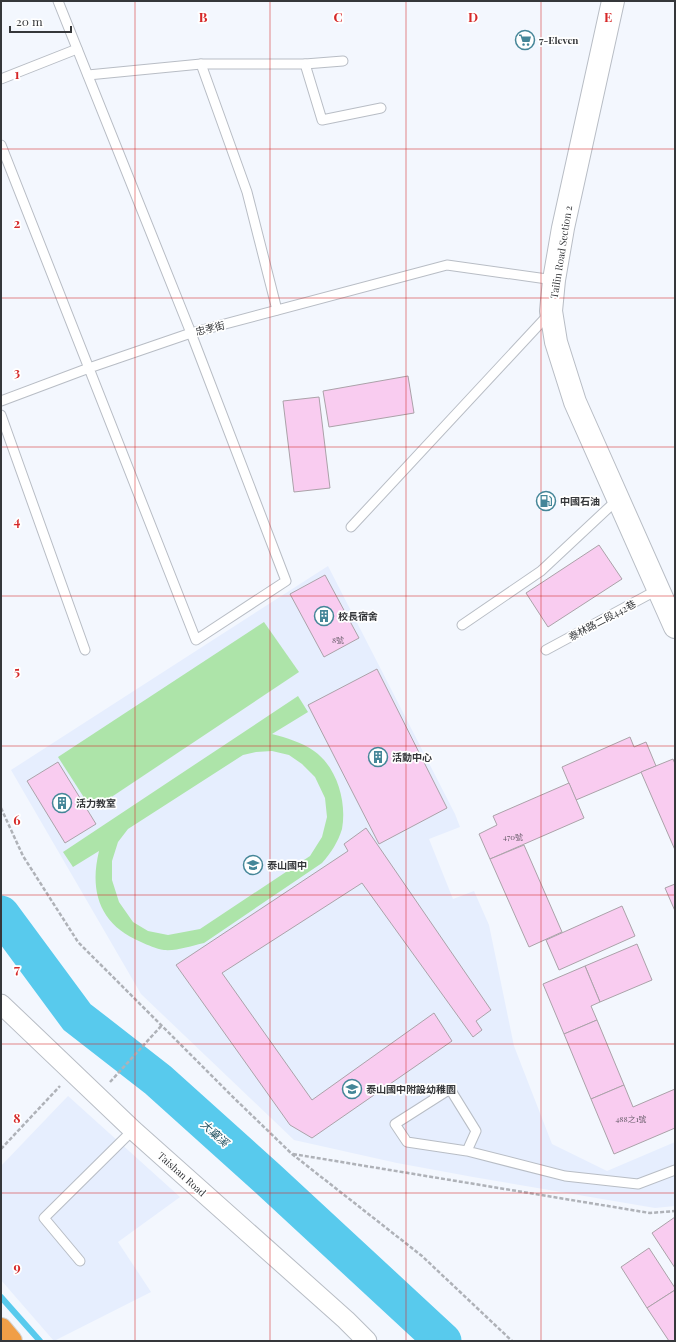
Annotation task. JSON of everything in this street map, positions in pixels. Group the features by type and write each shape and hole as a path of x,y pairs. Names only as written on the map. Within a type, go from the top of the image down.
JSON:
{"highway":[{"path":"1,1329 11,1341"}],"main road":[{"name":"Tailin Road Section 2","path":"613,1 563,228 554,280 551,311 556,342 575,402 619,498 675,627"}],"street":[{"name":"Taishan Road","path":"1,1004 133,1130 346,1320 367,1341"}],"lane":[{"name":"忠孝街","path":"58,1 191,333 447,264 554,280"},
{"path":"1,79 77,48"},
{"path":"88,75 201,64 305,64 343,61"},
{"path":"201,64 247,192 277,310"},
{"path":"305,64 322,120 380,108"},
{"path":"1,145 89,368 196,640 286,581 191,333 89,368 1,401"},
{"path":"351,527 551,311"},
{"path":"1,415 86,650"},
{"path":"462,625 541,571 619,498"},
{"name":"泰林路二段442巷","path":"546,650 659,590"},
{"path":"467,1151 476,1131 450,1089 395,1124 407,1142 467,1151 565,1176 638,1184 675,1170"},
{"path":"80,1261 44,1218 133,1130"}],"path":[{"path":"1,808 23,856 78,942 292,1154 422,1256 512,1341"},
{"path":"108,1084 162,1025"},
{"path":"1,1149 73,1072"},
{"path":"292,1154 650,1213 675,1211"}],"shaded area":[{"name":"泰山國中","path":"328,566 455,814 460,827 429,839 453,899 474,891 489,925 514,1046 552,1144 607,1171 675,1142 675,1206 655,1208 473,1177 397,1163 294,1140 141,994 11,770"},
{"path":"68,1096 180,1197 118,1242 151,1292 54,1341 1,1280 1,1166"}],"green space":[{"path":"264,622 299,672 92,810 58,757"},
{"path":"298,696 308,712 272,734 304,745 322,758 329,766 334,776 343,808 342,829 334,847 322,863 204,943 179,949 169,950 152,947 127,935 107,917 101,906 97,893 96,866 99,851 73,867 63,852","holes":["272,751 289,755 302,764 315,777 325,798 327,817 322,837 310,856 200,929 168,935 148,931 133,922 119,902 112,880 112,861 118,842 128,829 243,755"]}],"building":[{"path":"408,376 414,413 329,427 323,391"},
{"path":"319,397 330,488 294,492 283,401"},
{"path":"599,545 622,579 548,627 526,593"},
{"name":"校長宿舍","path":"325,575 359,638 324,657 290,594"},
{"name":"活動中心","path":"377,669 447,808 379,844 308,705"},
{"path":"630,737 634,747 646,742 656,766 576,800 562,767"},
{"path":"673,759 675,764 675,850 641,772"},
{"name":"活力教室","path":"58,762 96,824 65,843 27,781"},
{"path":"569,783 584,818 490,859 479,834 497,825 493,816"},
{"path":"366,828 491,1010 476,1021 482,1030 473,1037 362,883 222,973 312,1100 434,1013 452,1041 312,1138 290,1125 176,965 348,851 344,844"},
{"path":"524,845 562,932 529,947 490,859"},
{"path":"675,884 675,911 665,888"},
{"path":"622,906 635,936 559,970 546,940"},
{"path":"637,944 652,980 600,1002 585,966"},
{"path":"585,966 600,1002 591,1006 597,1020 564,1034 543,984"},
{"path":"597,1020 624,1085 591,1099 564,1034"},
{"path":"624,1085 633,1107 675,1089 675,1128 614,1154 591,1099"},
{"path":"675,1217 675,1268 652,1233"},
{"path":"649,1248 675,1290 647,1308 621,1267"},
{"path":"675,1290 675,1341 669,1341 647,1308"}],"waterway":[{"name":"大窠溪","path":"1,914 77,1017 158,1080 268,1179 443,1341"},
{"path":"1,1297 40,1341"}],"place":[{"name":"7-Eleven","path":"525,40"},
{"name":"中國石油","path":"546,501"},
{"name":"校長宿舍","path":"324,616"},
{"name":"活動中心","path":"378,757"},
{"name":"活力教室","path":"62,803"},
{"name":"泰山國中","path":"253,865"},
{"name":"泰山國中附設幼稚園","path":"352,1089"}]}
